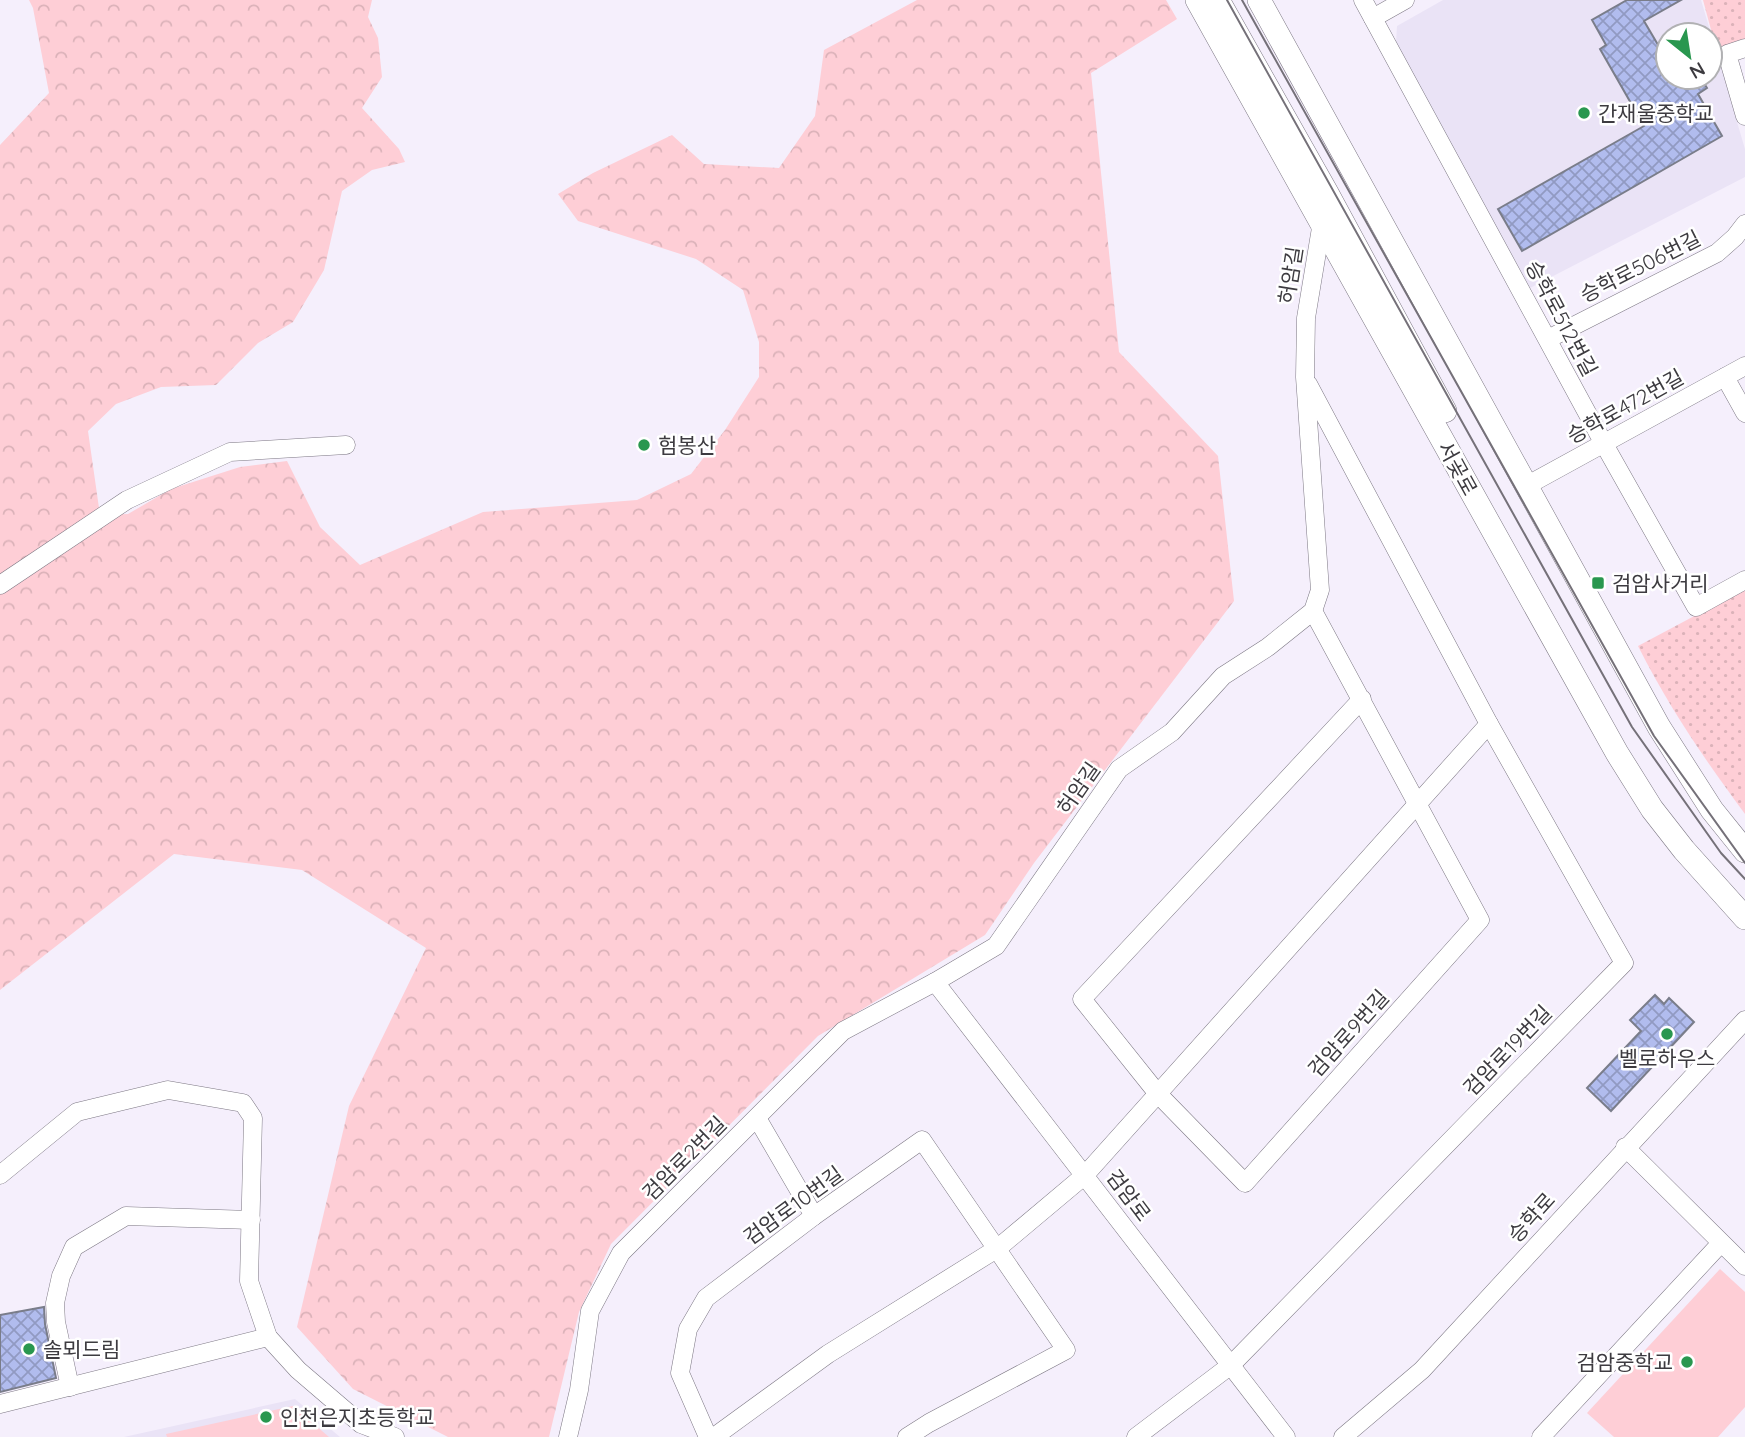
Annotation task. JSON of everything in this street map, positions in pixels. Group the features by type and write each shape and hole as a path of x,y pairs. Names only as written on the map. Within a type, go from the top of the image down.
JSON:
{"main road":[{"name":"서곶로","path":"1197,0 1617,753 1660,819 1684,850 1745,918"},
{"name":"서곶로","path":"1218,0 1327,193 1564,632 1638,760 1677,821 1713,865 1745,897"},
{"path":"1259,0 1658,727 1712,810 1745,851"}],"street":[{"name":"승학로512번길","path":"1363,0 1604,444 1696,607 1745,580"},
{"path":"1373,18 1405,0"},
{"path":"1745,48 1727,54 1745,116"},
{"name":"허암길","path":"935,982 996,946 1119,769 1172,732 1223,676 1268,647 1312,611 1320,590 1305,377 1306,318 1322,222"},
{"name":"승학로506번길","path":"1548,340 1717,253 1735,237 1745,223"},
{"name":"승학로472번길","path":"1526,486 1745,366"},
{"name":"허암길","path":"1305,377 1489,724"},
{"path":"1725,377 1745,413"},
{"path":"0,585 127,500 230,452 346,445"},
{"path":"1312,611 1419,803"},
{"name":"검암로9번길","path":"1362,699 1082,999 1158,1094 1245,1183 1480,920 1419,803"},
{"path":"714,1437 828,1354 999,1248 1086,1175 1489,724"},
{"name":"검암로19번길","path":"1231,1365 1624,963 1489,724"},
{"name":"검암로2번길","path":"568,1437 579,1390 590,1311 621,1253 843,1031 935,982"},
{"name":"검암로","path":"935,982 1286,1437"},
{"name":"승학로","path":"1343,1437 1422,1370 1745,1020"},
{"path":"0,1175 77,1112 168,1090 243,1103 253,1118 250,1281 268,1337 298,1370 361,1424 395,1437"},
{"path":"757,1118 814,1216"},
{"name":"검암로10번길","path":"708,1437 680,1373 688,1329 706,1298 814,1216 922,1140 999,1248 1066,1350 933,1430 907,1437"},
{"path":"1625,1147 1745,1266"},
{"path":"70,1387 56,1322 55,1303 61,1276 74,1247 126,1216 251,1220"},
{"path":"1541,1437 1721,1243"},
{"path":"0,1404 268,1337"},
{"path":"1136,1437 1231,1365"}],"shaded area":[{"name":"간재울중학교","path":"1443,0 1701,0 1707,21 1654,21 1654,91 1724,91 1724,78 1745,149 1745,177 1530,288 1396,43 1397,26"},
{"name":"인천은지초등학교","path":"295,1399 340,1437 124,1437"}],"green space":[{"path":"29,0 372,0 368,17 378,38 382,77 362,108 399,149 405,162 372,170 342,191 324,270 293,322 258,343 216,385 161,387 116,404 88,431 100,515 128,514 171,489 240,467 287,461 320,527 360,565 483,512 637,500 691,474 725,430 759,377 759,342 743,290 696,259 578,221 558,194 593,173 672,135 704,164 779,168 815,116 824,50 917,0 1166,0 1177,19 1091,73 1119,352 1218,456 1234,601 1034,863 985,935 818,1036 611,1244 579,1312 549,1437 448,1437 353,1389 297,1327 349,1106 426,948 302,870 174,854 0,990 0,145 49,93 33,8"},
{"path":"1703,0 1745,0 1745,47 1724,54 1724,21 1709,21"},
{"path":"1745,589 1745,814 1688,732 1638,646"},
{"name":"검암중학교","path":"1720,1269 1745,1292 1745,1407 1718,1437 1614,1437 1587,1413"},
{"name":"인천은지초등학교","path":"293,1406 329,1437 167,1437 166,1434"}],"building":[{"name":"간재울중학교","path":"1627,0 1681,0 1644,21 1654,38 1654,91 1702,91 1698,94 1722,136 1522,251 1498,209 1644,126 1600,49 1606,45 1592,20"},
{"path":"1655,995 1664,1004 1669,998 1694,1022 1611,1111 1587,1088 1641,1031 1630,1020"},
{"name":"솔뫼드림","path":"44,1307 56,1378 0,1392 0,1315"}],"tram line":[{"path":"1227,0 1632,727 1721,853 1745,879"},
{"path":"1242,0 1654,736 1745,863"}],"place":[{"name":"간재울중학교","path":"1584,113"},
{"name":"험봉산","path":"644,445"},
{"name":"검암사거리","path":"1598,583"},
{"name":"벨로하우스","path":"1667,1034"},
{"name":"솔뫼드림","path":"29,1349"},
{"name":"검암중학교","path":"1687,1362"},
{"name":"인천은지초등학교","path":"266,1417"}]}
